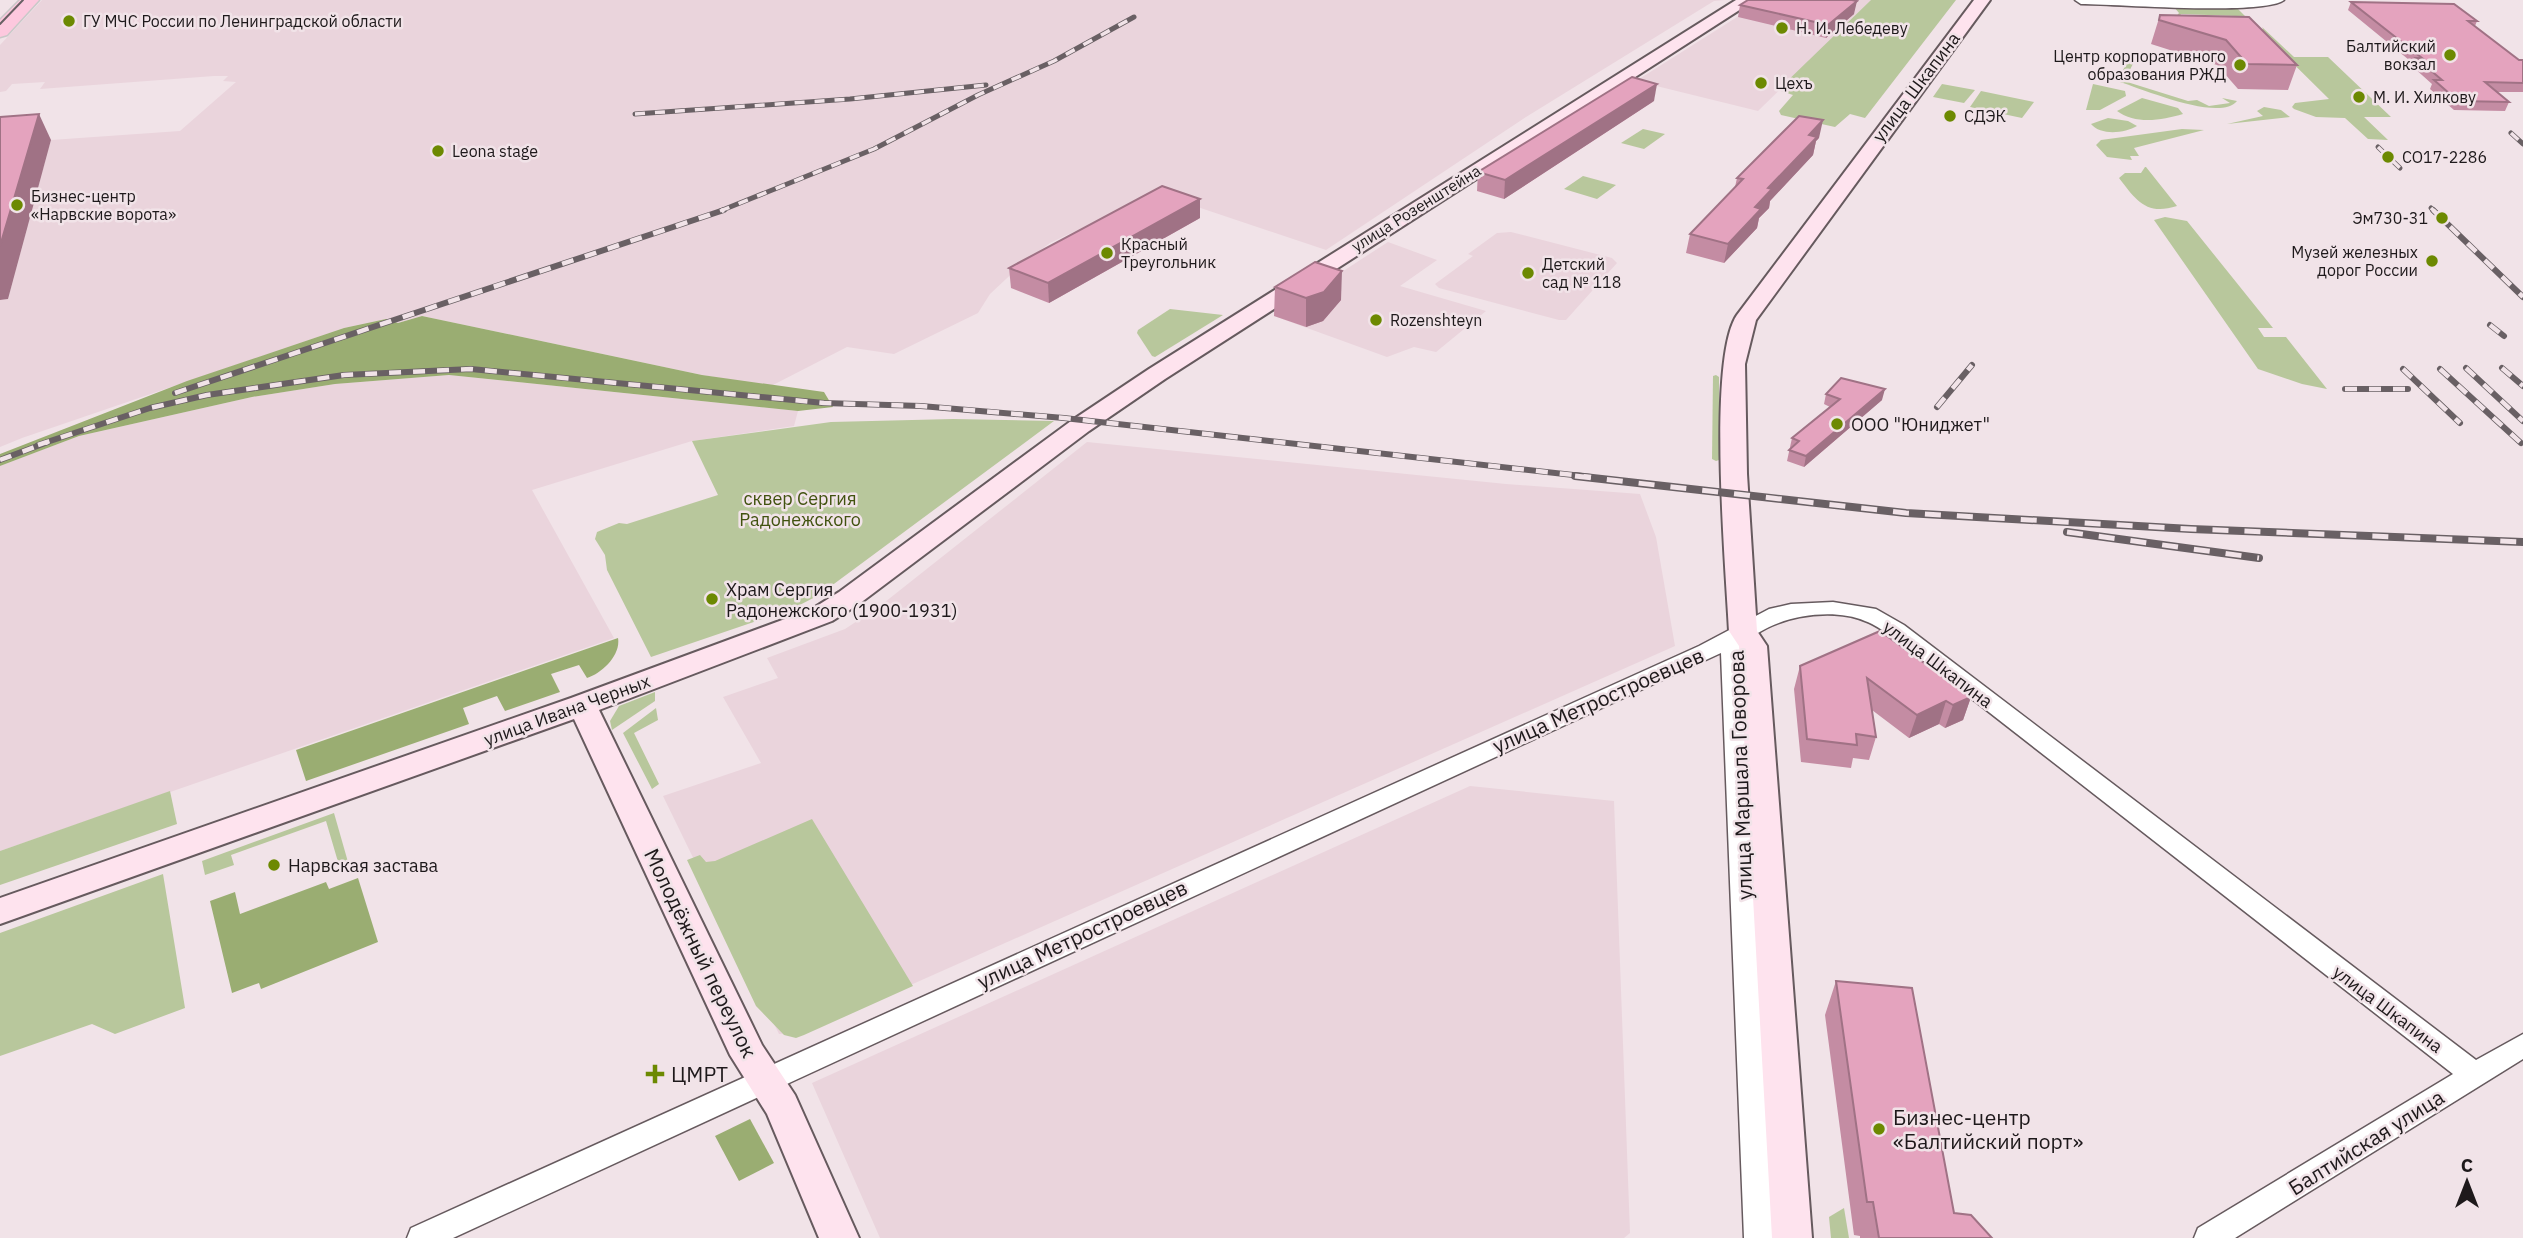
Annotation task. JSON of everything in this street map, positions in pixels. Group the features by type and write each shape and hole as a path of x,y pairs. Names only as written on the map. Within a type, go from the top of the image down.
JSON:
{"main road":[{"path":"0,12 12,0"},
{"path":"0,31 30,0"},
{"name":"улица Розенштейна","path":"1087,421 1343,254 1747,0"},
{"name":"улица Шкапина","path":"1743,631 1735,500 1734,377 1738,345 1745,320 1982,0"},
{"name":"улица Ивана Черных","path":"0,911 582,705 822,615 849,598 1087,421"},
{"name":"улица Маршала Говорова","path":"1743,631 1753,646 1754,657 1791,1238"},
{"name":"Молодёжный переулок","path":"582,705 748,1055 782,1106 839,1238"}],"street":[{"path":"2081,0 2257,4 2278,0"},
{"name":"улица Шкапина","path":"1743,631 1776,614 1833,609 1869,614 1897,630 2475,1075"},
{"name":"улица Метростроевцев","path":"422,1238 1707,652 1743,631"},
{"name":"улица Маршала Говорова","path":"1743,631 1731,646 1759,1238"},
{"name":"Балтийская улица","path":"2209,1238 2523,1045"}],"shaded area":[{"path":"42,0 1725,0 1714,1 1526,117 1326,250 1156,193 1050,243 1023,263 990,294 978,313 894,354 847,347 771,386 702,375 422,316 398,323 386,319 344,328 0,447 0,300 8,299 51,140 180,131 236,82 223,81 228,76 214,76 40,89 45,82 12,84 6,91 0,92 0,45"},
{"path":"1764,0 1871,0 1758,111 1636,81"},
{"name":"Детский сад № 118","path":"1511,232 1612,258 1617,263 1566,320 1439,288 1435,284 1473,256 1468,254 1497,233"},
{"path":"1388,242 1437,260 1400,286 1486,311 1436,352 1414,347 1387,357 1274,316"},
{"path":"449,375 798,411 794,426 692,441 532,490 614,638 0,851 0,466 79,436 252,397 335,384"},
{"path":"1087,442 1506,484 1640,494 1656,537 1675,646 802,1032 779,1034 663,796 761,763 723,697 778,678 767,658 845,629 880,606"},
{"path":"1470,786 1614,801 1630,1233 1624,1238 880,1238 812,1083"}],"green space":[{"path":"1871,0 1956,0 1865,118 1850,114 1835,127 1781,115 1779,111 1793,95 1778,90"},
{"path":"2174,7 2238,9 2245,16 2245,23 2236,23 2235,16 2181,14 2171,29 2166,29 2179,13"},
{"path":"2262,27 2294,57 2328,57 2391,117 2364,117 2388,140 2368,139 2345,118 2316,117 2294,109 2292,107 2295,103 2329,99 2260,31"},
{"path":"2130,58 2135,60 2124,81 2188,101 2197,100 2209,106 2230,103 2222,98 2237,101 2228,107 2199,106 2120,82 2117,80"},
{"path":"1942,84 1975,90 1964,103 1933,97"},
{"path":"2093,84 2125,91 2126,96 2100,110 2086,110"},
{"path":"1981,91 2034,102 2022,118 1970,107"},
{"path":"2142,98 2178,108 2183,114 2141,120 2117,111"},
{"path":"2264,107 2281,110 2290,117 2227,124 2263,116 2257,111"},
{"path":"2108,118 2128,121 2137,126 2107,132 2091,124"},
{"path":"1643,129 1665,134 1644,149 1621,143"},
{"path":"2182,129 2204,130 2134,148 2139,156 2130,156 2132,160 2107,157 2096,145 2101,140"},
{"path":"2145,167 2177,206 2157,209 2143,204 2119,178 2125,173 2141,173"},
{"path":"1583,176 1616,185 1597,199 1564,189"},
{"path":"2165,217 2187,221 2273,328 2258,328 2264,337 2286,337 2327,389 2302,384 2258,369 2154,220"},
{"path":"1170,309 1223,315 1155,357 1152,356 1137,333 1138,330"},
{"path":"422,316 702,375 824,392 833,407 798,411 449,375 335,384 252,397 79,436 0,466 0,454 187,381 344,328 386,319 398,323"},
{"path":"1713,376 1719,377 1719,460 1716,461 1712,459"},
{"name":"сквер Сергия Радонежского","path":"953,419 1054,421 819,595 792,609 651,657 607,570 605,555 595,539 597,532 619,523 627,524 718,495 692,441 831,422"},
{"path":"618,638 617,651 604,668 593,676 587,678 579,665 551,674 560,692 505,711 497,696 463,708 469,724 306,781 296,750"},
{"path":"655,692 655,701 612,730 610,721 619,706"},
{"path":"656,708 658,720 634,733 659,784 652,789 623,733"},
{"path":"170,791 177,824 0,885 0,851"},
{"path":"334,813 350,869 341,872 326,821 231,855 234,865 205,875 202,861"},
{"path":"812,819 913,986 796,1038 784,1035 756,1006 687,860 700,855 706,862 715,861"},
{"path":"163,874 185,1008 115,1034 92,1024 0,1056 0,933"},
{"path":"358,878 378,942 261,989 259,983 232,993 210,901 235,892 240,914 326,882 329,889"},
{"path":"750,1119 774,1163 739,1181 715,1136"},
{"path":"1844,1208 1849,1238 1831,1238 1829,1217"}],"building":[{"path":"1748,0 1857,1 1828,25 1740,5"},
{"name":"Балтийский вокзал","path":"2351,2 2454,4 2477,21 2468,21 2519,60 2523,60 2523,83 2485,82 2509,102 2458,101 2434,80 2442,80 2416,58 2422,58"},
{"path":"2160,15 2249,17 2297,65 2247,64 2226,40 2159,20"},
{"path":"1632,77 1657,84 1505,180 1478,172"},
{"path":"39,114 0,246 0,117"},
{"path":"1799,116 1823,120 1809,135 1817,137 1768,188 1772,189 1755,207 1761,209 1728,244 1690,234 1743,179 1737,178"},
{"path":"1162,186 1200,199 1048,283 1009,268"},
{"path":"1315,262 1342,271 1324,292 1306,298 1275,287"},
{"name":"ООО \"Юниджет\"","path":"1841,378 1885,389 1806,456 1789,450 1799,441 1792,438 1840,399 1826,394"},
{"path":"1880,631 1971,697 1953,705 1946,701 1917,715 1867,678 1876,737 1856,734 1857,745 1807,739 1800,666"},
{"name":"Бизнес-центр «Балтийский порт»","path":"1836,981 1912,988 1954,1213 1971,1215 1992,1238 1879,1238 1873,1202 1867,1202"}],"tram line":[{"path":"0,24 23,0"}],"railway":[{"path":"720,211 874,149 978,95 1054,61 1134,17"},
{"path":"635,114 850,99 986,85"},
{"path":"2511,133 2523,144"},
{"path":"2378,147 2400,168"},
{"path":"175,393 724,210"},
{"path":"2433,210 2523,297"},
{"path":"2490,325 2504,336"},
{"path":"1937,407 1972,365"},
{"path":"2466,368 2523,421"},
{"path":"2502,368 2523,386"},
{"path":"38,445 150,408 207,395 344,375 471,369 824,403 921,406 1064,418 1591,477"},
{"path":"2403,369 2460,423"},
{"path":"2440,369 2521,443"},
{"path":"2345,389 2408,389"},
{"path":"0,460 48,442"},
{"path":"1575,476 1906,513 2191,529 2523,542"},
{"path":"2067,532 2259,558"}],"place":[{"name":"ГУ МЧС России по Ленинградской области","path":"69,21"},
{"name":"Н. И. Лебедеву","path":"1782,28"},
{"name":"Балтийский вокзал","path":"2450,55"},
{"name":"Центр корпоративного образования РЖД","path":"2240,65"},
{"name":"Цехъ","path":"1761,83"},
{"name":"М. И. Хилкову","path":"2359,97"},
{"name":"СДЭК","path":"1950,116"},
{"name":"Leona stage","path":"438,151"},
{"name":"СО17-2286","path":"2388,157"},
{"name":"Бизнес-центр «Нарвские ворота»","path":"17,205"},
{"name":"Эм730-31","path":"2442,218"},
{"name":"Красный Треугольник","path":"1107,253"},
{"name":"Музей железных дорог России","path":"2432,261"},
{"name":"Детский сад № 118","path":"1528,273"},
{"name":"Rozenshteyn","path":"1376,320"},
{"name":"ООО \"Юниджет\"","path":"1837,424"},
{"name":"Храм Сергия Радонежского (1900-1931)","path":"712,599"},
{"name":"Нарвская застава","path":"274,865"},
{"name":"ЦМРТ","path":"655,1074"},
{"name":"Бизнес-центр «Балтийский порт»","path":"1879,1129"}]}
